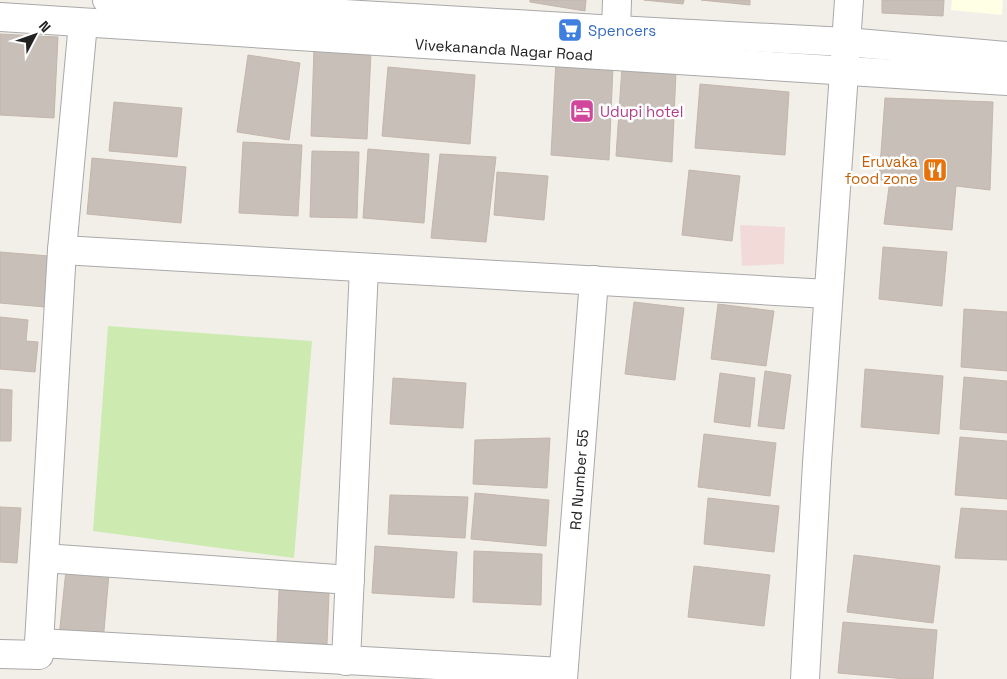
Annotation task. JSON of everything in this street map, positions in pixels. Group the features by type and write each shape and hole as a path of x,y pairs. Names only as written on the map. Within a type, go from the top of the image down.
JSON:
{"street":[{"name":"Vivekananda Nagar Road","path":"107,0 846,42 1007,56"},
{"path":"616,30 617,0"},
{"path":"805,679 828,294 849,0"},
{"name":"Vivekananda Nagar Road","path":"0,17 1007,81"},
{"path":"0,654 39,655 38,643 62,250 83,22"},
{"path":"62,250 828,294"},
{"path":"346,661 364,268"},
{"name":"Rd Number 55","path":"563,676 594,280"},
{"path":"44,558 350,580"},
{"path":"38,643 563,676"}],"shaded area":[{"path":"952,0 1003,0 1002,15 951,10"},
{"path":"740,225 785,227 784,264 742,266"}],"green space":[{"path":"108,326 312,341 294,558 93,531"}],"building":[{"path":"530,0 586,0 585,11 530,2"},
{"path":"644,0 684,0 683,4"},
{"path":"701,0 750,0 750,5"},
{"path":"882,0 944,0 943,16 882,13"},
{"path":"0,34 58,37 54,118 0,115"},
{"path":"314,49 371,52 367,139 311,136"},
{"path":"248,55 300,63 289,140 237,132"},
{"name":"Udupi hotel","path":"556,60 613,66 609,160 551,155"},
{"path":"388,67 475,75 470,144 382,136"},
{"path":"622,67 676,72 672,162 616,156"},
{"path":"700,84 789,92 785,155 695,148"},
{"name":"Eruvaka food zone","path":"885,98 993,102 990,190 956,186 952,230 884,224 890,180 879,180"},
{"path":"114,102 182,108 177,157 109,151"},
{"path":"243,142 302,145 298,216 239,213"},
{"path":"368,149 429,154 424,223 363,218"},
{"path":"312,151 359,152 357,218 310,217"},
{"path":"440,154 496,157 486,242 431,238"},
{"path":"92,158 186,167 181,223 87,214"},
{"path":"689,170 740,176 732,241 682,235"},
{"path":"497,172 548,176 544,220 494,215"},
{"path":"883,247 947,252 942,306 879,299"},
{"path":"0,252 49,256 45,307 0,303"},
{"path":"634,302 684,308 675,380 625,374"},
{"path":"718,304 774,311 766,366 711,359"},
{"path":"964,309 1007,312 1007,371 961,367"},
{"path":"0,317 28,320 26,341 38,342 35,372 0,369"},
{"path":"865,369 943,376 939,434 861,427"},
{"path":"765,371 791,375 784,429 758,426"},
{"path":"720,373 755,378 750,427 714,422"},
{"path":"964,377 1007,381 1007,433 960,429"},
{"path":"393,378 466,383 463,428 390,424"},
{"path":"0,389 12,390 11,441 0,441"},
{"path":"704,434 776,443 770,496 698,487"},
{"path":"960,437 1007,441 1007,499 955,495"},
{"path":"550,438 547,488 473,484 475,440"},
{"path":"475,493 549,500 546,546 471,539"},
{"path":"390,495 468,497 465,538 388,534"},
{"path":"708,498 779,506 774,552 704,544"},
{"path":"0,507 21,508 17,563 0,562"},
{"path":"961,508 1007,511 1007,560 955,558"},
{"path":"375,546 457,552 454,598 372,593"},
{"path":"474,551 542,554 541,605 473,602"},
{"path":"854,555 940,566 933,623 847,612"},
{"path":"694,566 770,575 764,626 688,617"},
{"path":"66,570 109,574 103,642 59,637"},
{"path":"279,590 329,593 327,644 277,642"},
{"path":"843,622 937,630 933,679 906,679 838,673"}],"place":[{"name":"Spencers","path":"570,30"},
{"name":"Udupi hotel","path":"582,111"},
{"name":"Eruvaka food zone","path":"935,170"}]}
